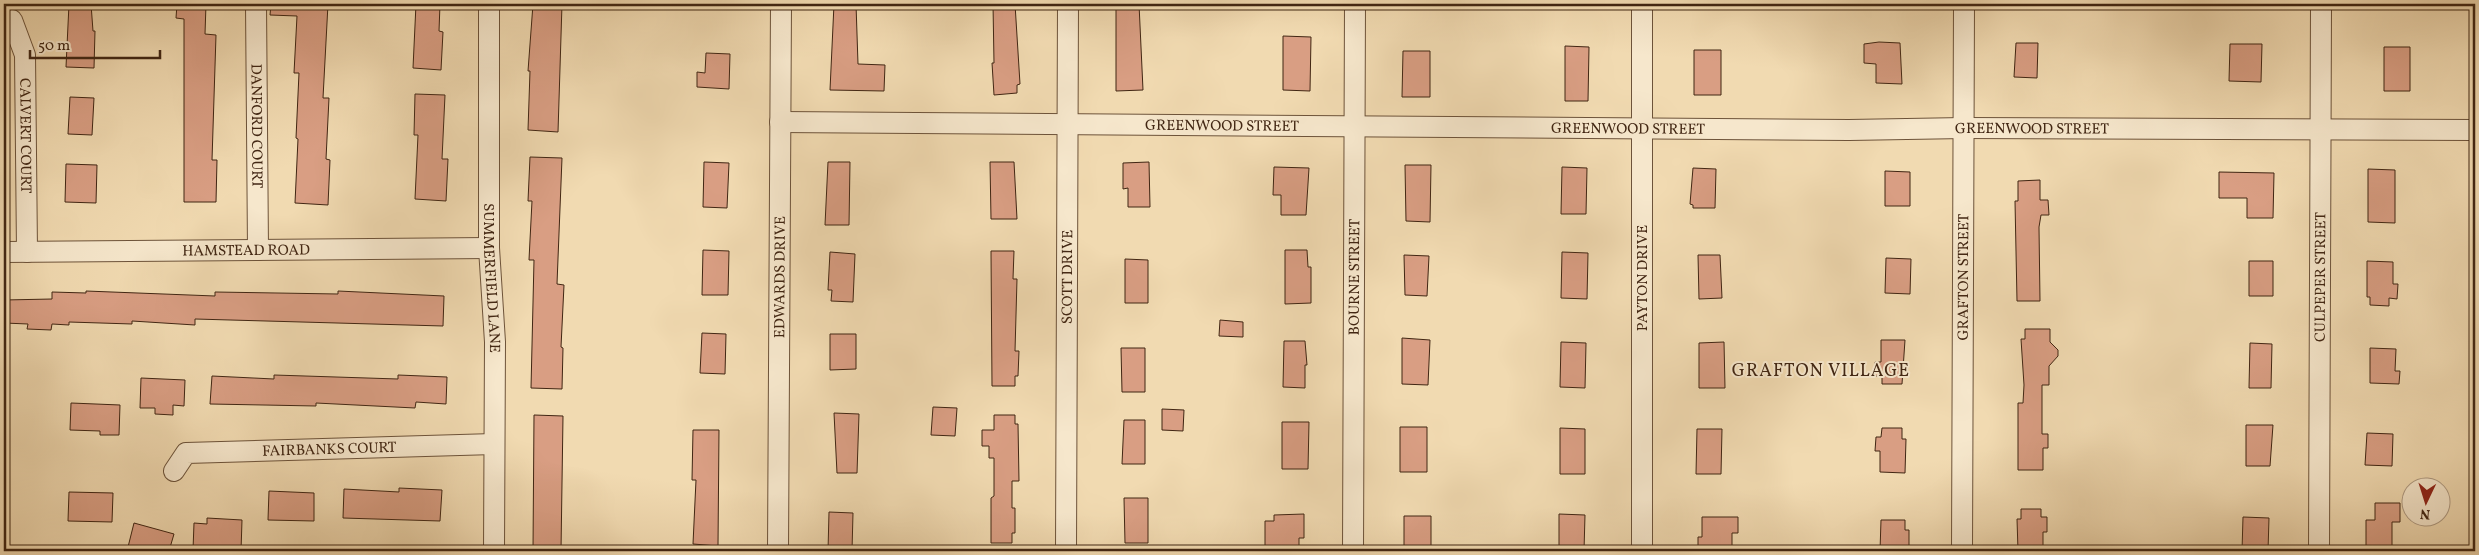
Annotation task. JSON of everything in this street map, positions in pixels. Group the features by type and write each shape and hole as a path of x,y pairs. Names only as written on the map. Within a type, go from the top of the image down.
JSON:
{"street":[{"name":"DANFORD COURT","path":"256,4 258,250"},
{"name":"SUMMERFIELD LANE","path":"489,4 489,248 494,342 494,551"},
{"name":"EDWARDS DRIVE","path":"778,551 781,4"},
{"name":"SCOTT DRIVE","path":"1066,551 1068,4"},
{"name":"BOURNE STREET","path":"1353,551 1355,4"},
{"name":"PAYTON DRIVE","path":"1642,4 1642,551"},
{"name":"GRAFTON STREET","path":"1962,551 1964,4"},
{"name":"CULPEPER STREET","path":"2319,551 2320,4"},
{"name":"CALVERT COURT","path":"12,20 25,55 27,252"},
{"name":"GREENWOOD STREET","path":"780,122 1849,130 1964,128 2475,130"},
{"name":"HAMSTEAD ROAD","path":"4,252 489,248"},
{"name":"FAIRBANKS COURT","path":"174,471 186,453 494,444"}],"building":[{"path":"69,4 91,4 93,31 95,31 94,68 66,67"},
{"path":"177,4 206,4 205,34 216,35 212,160 217,160 216,202 184,202 184,19 176,18"},
{"path":"271,4 328,4 323,98 329,98 326,159 330,160 328,205 295,203 299,73 294,73 297,16 270,15"},
{"path":"416,4 440,4 439,31 443,32 441,70 413,68"},
{"path":"533,4 562,4 558,132 528,130 530,71 528,71"},
{"path":"834,4 856,4 858,64 885,65 884,91 830,90"},
{"path":"993,4 1015,4 1020,84 1017,85 1017,93 994,95 992,63 994,63"},
{"path":"1116,4 1139,4 1143,90 1116,91"},
{"path":"1283,36 1311,37 1310,91 1283,90"},
{"path":"1879,42 1900,43 1902,84 1876,83 1876,64 1864,63 1864,44"},
{"path":"2016,43 2038,43 2037,78 2014,77"},
{"path":"2230,44 2262,44 2261,82 2229,81"},
{"path":"1565,46 1589,47 1588,101 1565,101"},
{"path":"2384,47 2410,47 2410,91 2384,91"},
{"path":"1694,50 1721,50 1721,95 1694,95"},
{"path":"1403,51 1430,51 1430,97 1402,97"},
{"path":"706,53 730,54 729,89 697,87 697,72 705,73"},
{"path":"415,94 445,95 442,159 448,159 446,201 415,199 418,135 414,135"},
{"path":"70,97 94,98 92,135 68,134"},
{"path":"530,157 562,158 557,284 564,285 561,347 563,348 562,389 531,388 534,260 529,260 532,201 528,201"},
{"path":"704,162 729,163 727,208 703,207"},
{"path":"828,162 850,162 849,225 825,225"},
{"path":"990,162 1014,162 1017,219 991,219"},
{"path":"1149,162 1150,207 1128,207 1128,188 1123,189 1123,163"},
{"path":"66,164 97,165 96,203 65,202"},
{"path":"1405,165 1431,165 1430,222 1406,221"},
{"path":"1274,167 1309,168 1306,215 1281,215 1281,195 1273,195"},
{"path":"1562,167 1587,168 1586,214 1561,214"},
{"path":"1693,168 1716,169 1715,208 1693,208 1693,205 1690,204"},
{"path":"2368,169 2395,170 2395,223 2368,222"},
{"path":"1885,171 1910,172 1910,206 1885,206"},
{"path":"2219,172 2274,173 2273,218 2247,218 2247,198 2219,198"},
{"path":"2040,180 2040,200 2048,200 2049,215 2041,215 2039,227 2040,301 2017,301 2015,201 2018,201 2018,181"},
{"path":"703,250 729,251 728,295 702,295"},
{"path":"1285,250 1307,250 1308,267 1311,267 1311,303 1285,304"},
{"path":"991,251 1014,251 1013,279 1017,279 1015,351 1019,351 1018,376 1015,376 1015,386 992,386"},
{"path":"830,252 855,254 853,302 831,301 832,290 828,290"},
{"path":"1562,252 1588,253 1587,299 1561,298"},
{"path":"1404,255 1429,256 1427,296 1405,295"},
{"path":"1698,255 1720,255 1722,298 1699,299"},
{"path":"1886,258 1911,259 1910,294 1885,293"},
{"path":"1125,259 1148,260 1148,303 1125,303"},
{"path":"2249,261 2273,261 2273,296 2249,296"},
{"path":"2367,261 2393,262 2393,284 2398,284 2397,299 2389,298 2389,306 2370,305 2370,297 2367,297"},
{"path":"86,291 215,296 215,292 338,294 338,291 444,296 443,326 195,319 195,325 132,321 132,324 69,322 69,325 52,324 51,330 27,329 28,324 4,323 4,300 52,299 52,292 86,293"},
{"path":"1220,320 1243,322 1243,337 1219,336"},
{"path":"2025,329 2050,329 2050,342 2058,350 2058,356 2049,366 2049,385 2042,385 2042,434 2048,434 2048,448 2043,448 2043,470 2018,470 2018,403 2023,403 2024,385 2021,339 2025,339"},
{"path":"702,333 726,334 725,374 700,373"},
{"path":"830,334 856,334 856,369 830,370"},
{"path":"1402,338 1430,340 1428,385 1402,384"},
{"path":"1881,340 1905,340 1902,384 1882,384 1882,376 1875,376 1875,362 1881,362"},
{"path":"1284,341 1305,341 1307,365 1305,365 1305,388 1283,387"},
{"path":"1561,342 1586,343 1585,388 1560,387"},
{"path":"1724,342 1725,388 1699,388 1699,343"},
{"path":"2250,343 2272,344 2271,388 2249,388"},
{"path":"1121,348 1145,348 1145,392 1122,392"},
{"path":"2370,348 2396,349 2395,371 2400,371 2399,384 2370,383"},
{"path":"274,375 398,379 398,375 447,377 446,404 416,402 415,408 316,403 316,406 210,404 212,376 274,379"},
{"path":"141,378 185,380 184,406 173,405 173,415 155,414 155,408 140,408"},
{"path":"71,403 120,405 119,435 100,435 100,431 70,430"},
{"path":"933,407 957,408 955,436 931,435"},
{"path":"1162,409 1184,410 1183,431 1162,430"},
{"path":"834,413 859,414 857,473 837,473"},
{"path":"534,415 563,416 561,551 533,551"},
{"path":"994,415 1015,415 1015,424 1018,424 1019,481 1012,481 1012,508 1015,508 1015,533 1012,533 1012,543 991,543 991,498 994,496 994,458 989,458 989,446 982,446 982,430 994,430"},
{"path":"1124,420 1145,420 1145,464 1122,464"},
{"path":"1282,422 1309,422 1308,469 1282,469"},
{"path":"2246,425 2273,425 2270,466 2246,466"},
{"path":"1400,427 1427,427 1427,472 1400,472"},
{"path":"1560,428 1585,429 1585,474 1560,474"},
{"path":"1882,428 1902,428 1902,439 1906,439 1905,473 1880,472 1880,451 1875,451 1876,437 1881,437"},
{"path":"1697,429 1722,429 1721,474 1696,474"},
{"path":"693,430 719,430 718,546 693,544 696,480 692,480"},
{"path":"2367,433 2393,434 2392,466 2365,465"},
{"path":"399,488 442,490 440,521 343,518 344,489 399,492"},
{"path":"269,491 314,493 314,521 268,520"},
{"path":"69,492 113,493 112,522 68,521"},
{"path":"1124,498 1148,498 1148,543 1125,543"},
{"path":"2375,503 2400,503 2400,522 2392,522 2392,551 2366,551 2366,520 2375,520"},
{"path":"2021,509 2041,509 2041,517 2047,517 2047,532 2043,532 2043,551 2018,551 2017,519 2021,519"},
{"path":"829,512 853,513 852,551 828,551"},
{"path":"1304,514 1304,538 1299,538 1299,551 1265,551 1265,521 1274,521 1274,515"},
{"path":"1559,514 1585,515 1584,551 1559,551"},
{"path":"1404,516 1431,516 1431,551 1404,551"},
{"path":"1702,517 1738,517 1738,533 1732,533 1732,550 1698,551 1698,537 1702,537"},
{"path":"2243,517 2269,518 2268,551 2242,551"},
{"path":"207,518 242,520 241,551 193,550 194,523 207,524"},
{"path":"1881,520 1905,520 1905,530 1909,530 1909,551 1880,551"},
{"path":"134,523 174,534 169,551 127,551"}],"district":[{"name":"GRAFTON VILLAGE","path":"1821,370"}]}
